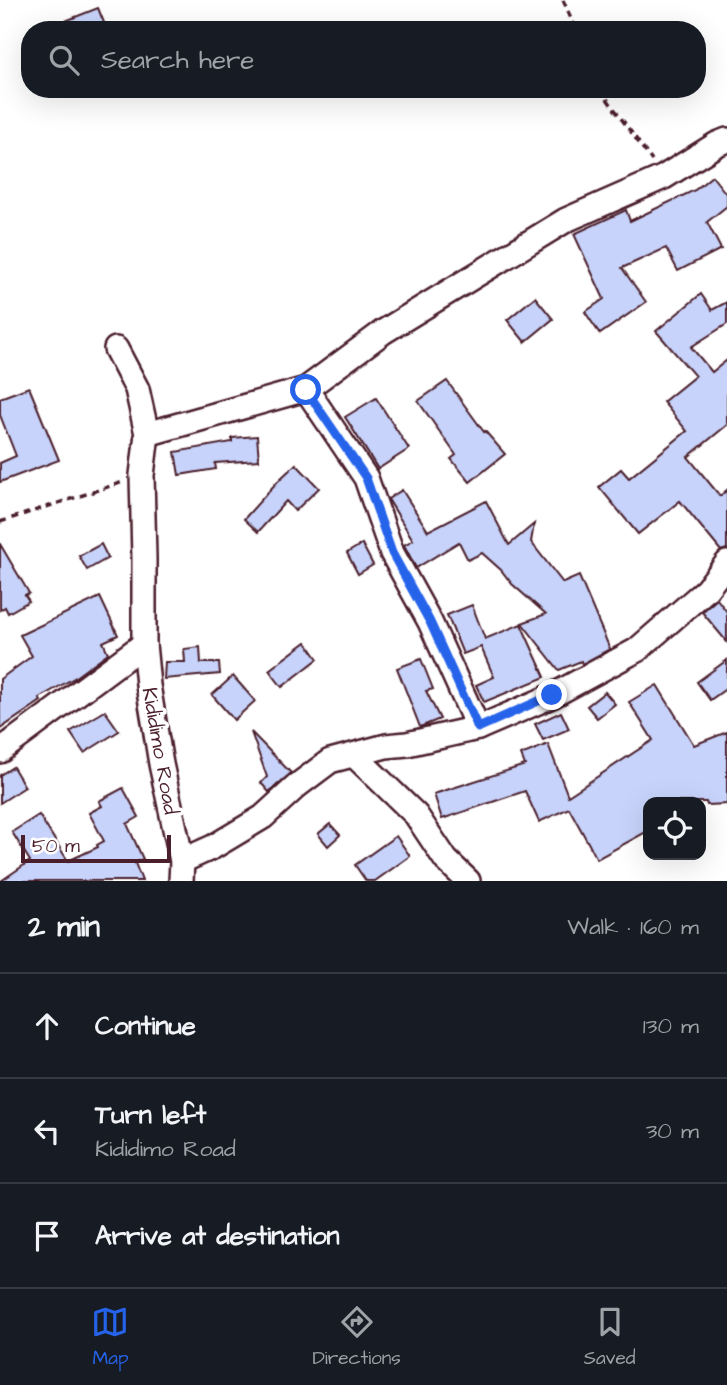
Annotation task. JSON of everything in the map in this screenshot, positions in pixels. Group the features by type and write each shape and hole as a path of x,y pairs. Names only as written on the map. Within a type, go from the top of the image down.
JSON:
{"street":[{"path":"147,434 306,390 383,332 566,220 664,177 727,140"},
{"name":"Kididimo Road","path":"116,349 137,390 147,434 142,475 144,644 148,685 181,871 213,846 263,817 298,785 330,761 386,746 478,728 552,695 637,650 706,590 727,563"},
{"path":"306,390 366,478 392,553 430,622 478,728"},
{"path":"0,751 144,644"},
{"path":"355,756 416,815 446,860 468,881"}],"path":[{"path":"563,0 572,21"},
{"path":"607,98 664,177"},
{"path":"0,522 142,475"}],"building":[{"path":"98,8 103,21 65,21"},
{"path":"712,176 727,195 727,206 707,222 721,249 678,271 666,248 622,268 646,302 600,334 585,312 604,299 574,234 626,210 630,221 695,190"},
{"path":"701,294 712,310 727,302 727,324 691,347 712,372 727,360 727,425 688,457 720,496 727,490 727,549 721,551 680,501 638,534 599,487 621,469 629,478 687,431 663,402 695,376 656,331"},
{"path":"535,297 553,319 525,342 507,320"},
{"path":"447,381 484,432 505,454 470,482 451,459 456,455 418,401"},
{"path":"29,387 59,460 0,482 0,463 16,456 0,415 0,398"},
{"path":"376,398 409,449 378,469 345,417"},
{"path":"257,436 259,460 215,463 216,469 179,475 175,452 232,442 232,438"},
{"path":"296,464 319,488 295,511 286,501 258,532 244,519"},
{"path":"402,490 428,531 486,501 509,545 534,524 531,542 563,583 579,576 610,649 582,664 581,661 559,670 522,623 546,614 482,553 468,560 459,542 416,568 404,545 413,540 388,499"},
{"path":"0,544 29,593 25,595 29,601 8,613 5,607 0,610"},
{"path":"101,544 108,558 87,570 79,556"},
{"path":"362,544 373,565 358,574 347,553"},
{"path":"100,597 118,635 103,642 108,653 74,678 39,698 41,701 0,729 0,679 32,656 20,635"},
{"path":"717,599 727,612 727,642 702,612"},
{"path":"472,605 485,639 521,624 545,677 484,702 476,685 494,677 481,647 463,654 447,615"},
{"path":"306,642 318,659 282,687 269,670"},
{"path":"200,647 201,663 219,663 220,674 164,679 165,662 185,662 184,649"},
{"path":"421,659 433,689 426,691 440,719 420,727 397,668"},
{"path":"727,660 727,688 710,700 697,682"},
{"path":"233,676 255,701 234,720 212,695"},
{"path":"657,685 694,745 727,732 727,804 707,805 706,797 643,797 643,834 597,859 569,808 539,822 525,791 442,819 434,794 525,765 521,755 548,744 568,796 653,740 629,702"},
{"path":"605,692 615,704 597,718 587,706"},
{"path":"105,711 119,731 84,753 70,732"},
{"path":"561,712 569,729 543,740 535,724"},
{"path":"251,732 291,773 269,792 261,783 267,777"},
{"path":"13,767 25,787 0,803 0,775"},
{"path":"123,788 139,817 127,824 143,859 135,863 142,881 1,881 30,861 12,832 39,815 68,861 98,847 97,845 104,841 89,813 102,806 99,801"},
{"path":"330,824 340,835 328,846 318,834"},
{"path":"396,836 410,856 375,881 366,881 355,865"}],"route":[{"path":"306,390 366,478 392,553 430,622 478,728 552,695"}]}
